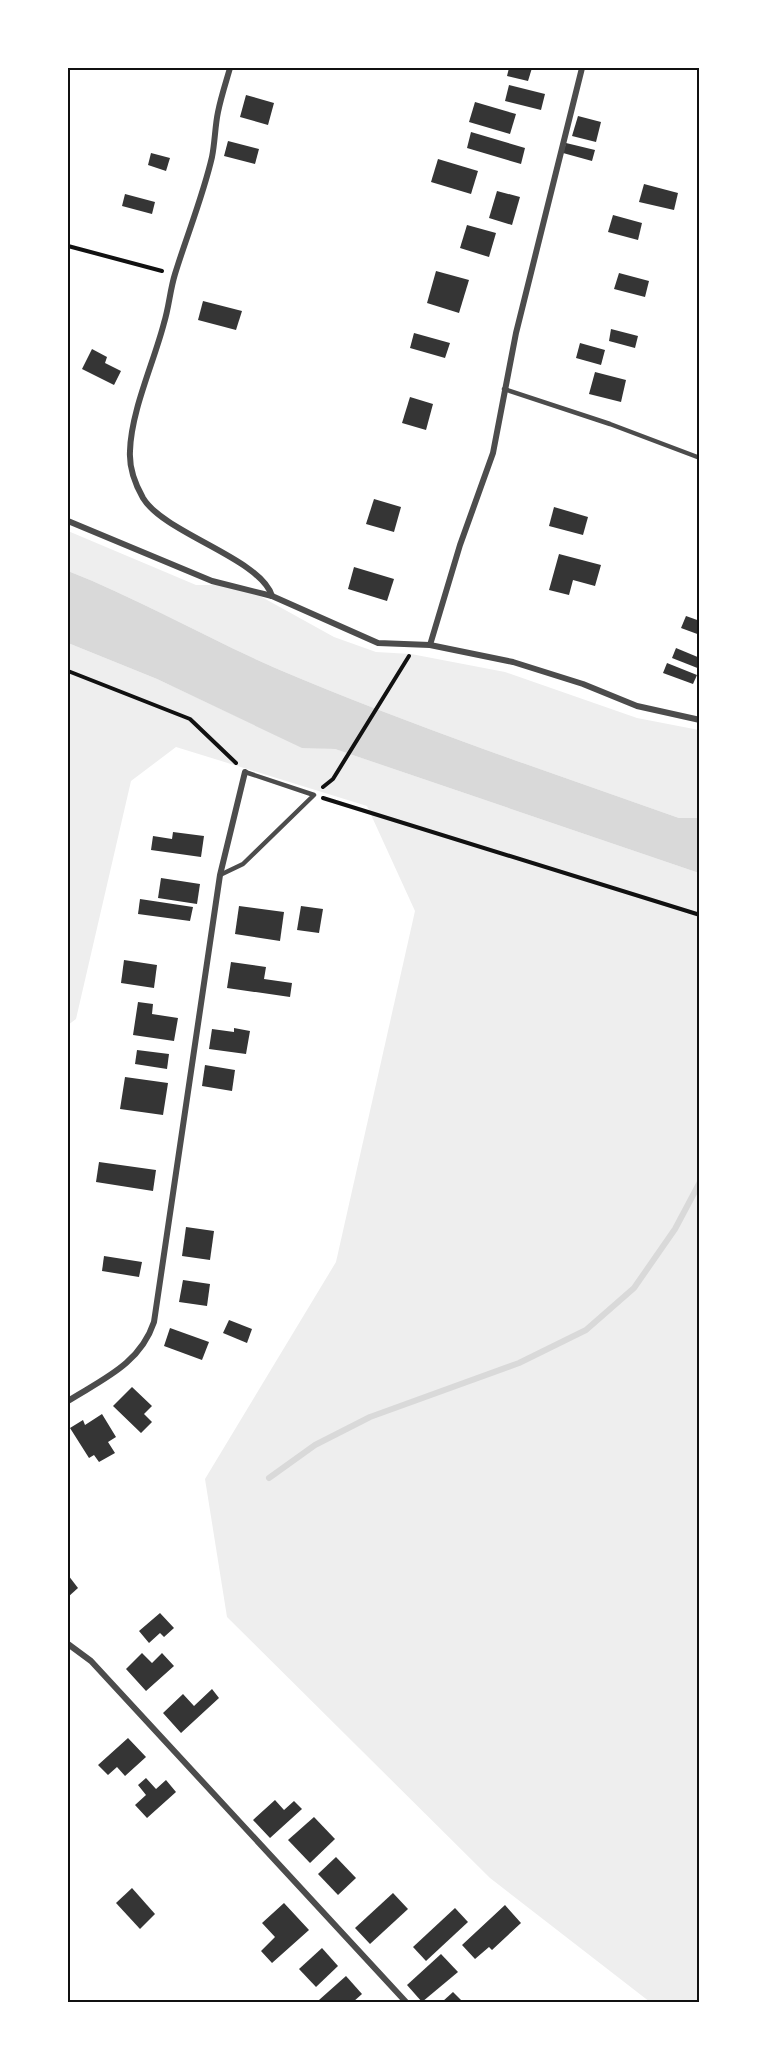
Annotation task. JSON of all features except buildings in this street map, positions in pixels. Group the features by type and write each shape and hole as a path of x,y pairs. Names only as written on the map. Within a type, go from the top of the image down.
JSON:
{"street":[{"path":"230,68 217,113 212,157 175,274 131,440 130,452 134,479 144,500 158,514 216,548 258,577 270,588 272,596"},
{"path":"430,645 460,545 493,453 504,389 582,68"},
{"path":"68,521 212,581 272,596 378,643 430,645 513,662 583,684 637,706 699,720"},
{"path":"68,1401 132,1360 142,1349 154,1322 220,875 245,772"},
{"path":"68,1644 90,1661 405,2002"}],"lane":[{"path":"504,389 610,424 699,458"},
{"path":"220,875 243,864 314,795 245,772"}],"path":[{"path":"68,246 175,274"},
{"path":"333,779 416,645"},
{"path":"68,671 190,719 245,772"},
{"path":"314,795 699,915"}],"shaded area":[{"path":"68,531 196,585 240,585 334,637 376,652 411,654 505,672 637,718 699,730 699,818 679,818 536,768 346,697 241,652 126,596 68,571"},
{"path":"68,571 126,596 241,652 346,697 488,751 679,818 699,818 699,873 335,749 302,748 157,679 68,643"},
{"path":"68,643 157,679 302,747 335,749 699,873 699,2002 650,2002 490,1878 227,1617 205,1479 336,1262 415,911 367,806 176,747 131,781 76,1019 68,1025"}],"waterway":[{"path":"269,1478 315,1445 370,1417 519,1363 586,1330 634,1288 675,1229 700,1182"}]}
